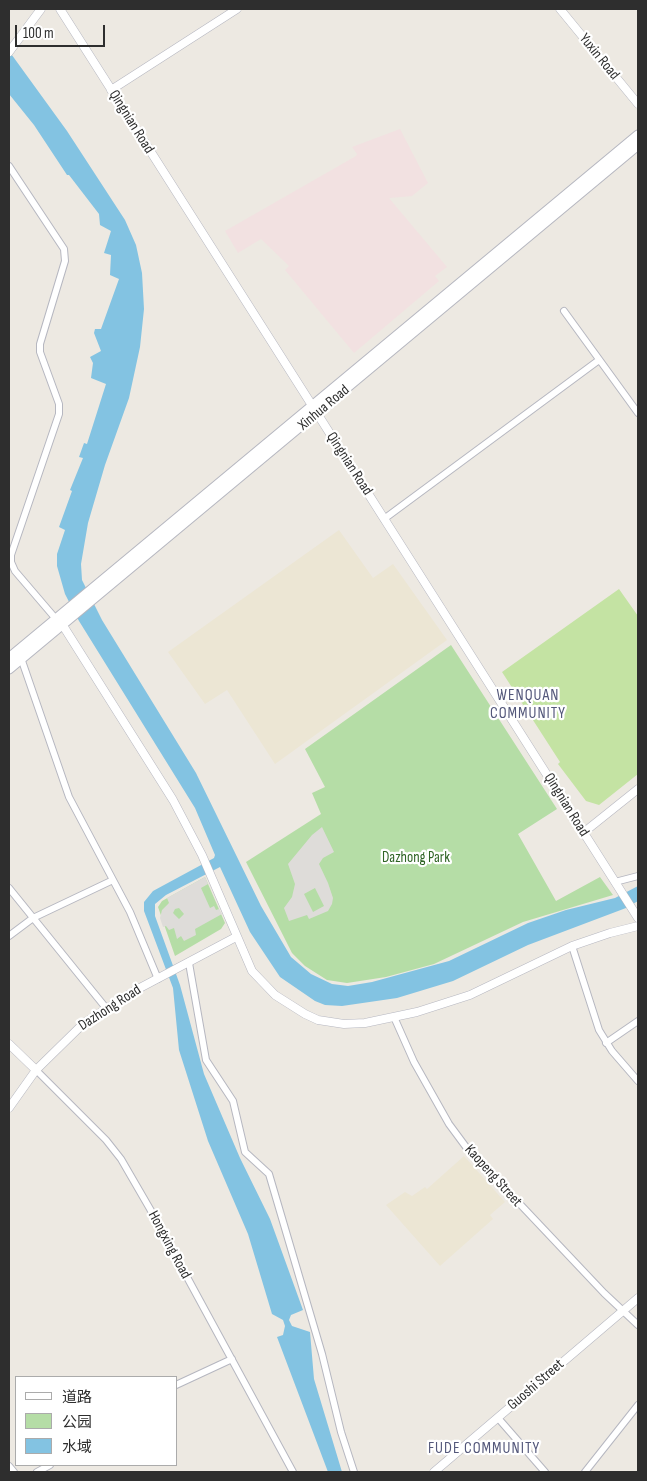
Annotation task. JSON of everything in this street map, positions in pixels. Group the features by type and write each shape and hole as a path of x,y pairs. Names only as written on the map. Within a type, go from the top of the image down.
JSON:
{"main road":[{"name":"Xinhua Road","path":"315,411 638,135"},
{"name":"Xinhua Road","path":"9,658 93,594 638,145"},
{"name":"Xinhua Road","path":"9,668 62,619"}],"street":[{"path":"10,46 35,9"},
{"path":"10,46 41,9"},
{"name":"Qingnian Road","path":"60,9 638,918"},
{"path":"111,90 237,9"},
{"name":"Yuxin Road","path":"560,9 638,104"},
{"path":"9,166 64,249 65,261 40,344 40,352 60,404 59,414 10,562 15,571 62,619 173,800 202,855 252,971 283,1002 304,1014 318,1020 344,1024 365,1023 394,1017 470,995 572,946 638,926"},
{"path":"564,311 638,413"},
{"path":"384,519 599,360"},
{"path":"21,658 69,797 130,912 158,979"},
{"path":"583,833 638,789"},
{"path":"614,882 638,876"},
{"path":"9,936 33,918 113,880"},
{"path":"9,888 106,1008"},
{"name":"Dazhong Road","path":"9,1108 36,1070 73,1032 106,1008 236,937"},
{"path":"572,946 599,1030 606,1043 638,1081"},
{"path":"188,963 206,1060 233,1101 245,1152 269,1174 322,1354 341,1432 354,1472"},
{"name":"Kaopeng Street","path":"394,1017 414,1062 449,1124 466,1147 638,1325"},
{"path":"606,1043 638,1021"},
{"name":"Hongxing Road","path":"9,1044 106,1140 121,1160 293,1472"},
{"name":"Guoshi Street","path":"434,1472 638,1298"},
{"path":"178,1385 232,1359"},
{"path":"585,1472 638,1405"},
{"path":"498,1418 545,1472"},
{"path":"9,1466 14,1472"},
{"path":"37,1472 48,1466"}],"shaded area":[{"path":"400,129 428,183 412,196 389,198 447,267 435,276 439,281 354,353 285,270 289,266 261,239 238,253 225,231 356,156 357,154 352,147"},
{"path":"339,530 373,578 393,564 447,640 275,764 227,690 205,704 168,652"},
{"path":"322,827 334,852 323,858 319,864 333,898 332,904 328,911 309,919 307,915 289,921 284,908 292,897 295,884 288,864 312,835","holes":["315,888 324,906 313,912 304,894"]},
{"path":"205,877 208,884 201,888 210,908 214,906 222,914 195,929 196,935 184,941 181,936 177,939 174,928 169,930 166,926 163,927 160,918 162,910 169,903 167,898","holes":["179,908 184,914 179,919 173,913 175,909"]},
{"path":"464,1156 505,1202 490,1215 493,1219 440,1266 386,1205 405,1192 412,1196 425,1187 427,1189"}],"green space":[{"path":"619,589 638,616 638,774 599,805 586,801 558,764 560,762 502,672"},
{"name":"Dazhong Park","path":"451,645 557,809 518,834 556,901 600,877 613,895 523,922 434,964 386,977 347,983 327,980 305,966 292,953 246,862 321,814 312,793 325,787 305,749"},
{"path":"205,877 225,923 221,929 175,956 158,907 162,901"}],"water":[{"path":"9,51 67,131 125,220 136,245 142,273 144,309 140,347 129,398 105,465 88,523 81,564 82,580 102,620 196,773 261,906 291,957 311,974 332,984 348,986 372,982 449,961 528,923 566,910 615,898 638,886 638,901 626,908 528,945 453,981 397,998 342,1006 325,1005 315,1001 280,977 250,932 220,867 166,895 155,904 155,916 180,985 204,1074 240,1158 270,1219 303,1310 291,1315 289,1320 292,1326 310,1332 314,1379 342,1472 328,1472 277,1337 283,1335 285,1326 283,1320 272,1314 248,1234 208,1141 179,1050 173,988 144,911 144,902 153,891 214,858 215,855 195,808 79,621 65,594 57,566 57,554 65,530 59,527 72,491 70,490 83,458 79,457 84,443 87,444 106,384 91,378 93,363 90,357 101,351 94,333 95,329 101,329 119,279 110,275 111,255 104,253 111,231 100,225 99,214 69,175 67,175 34,125 9,94"}],"district":[{"name":"WENQUAN COMMUNITY","path":"528,705"},
{"name":"FUDE COMMUNITY","path":"484,1449"}]}
